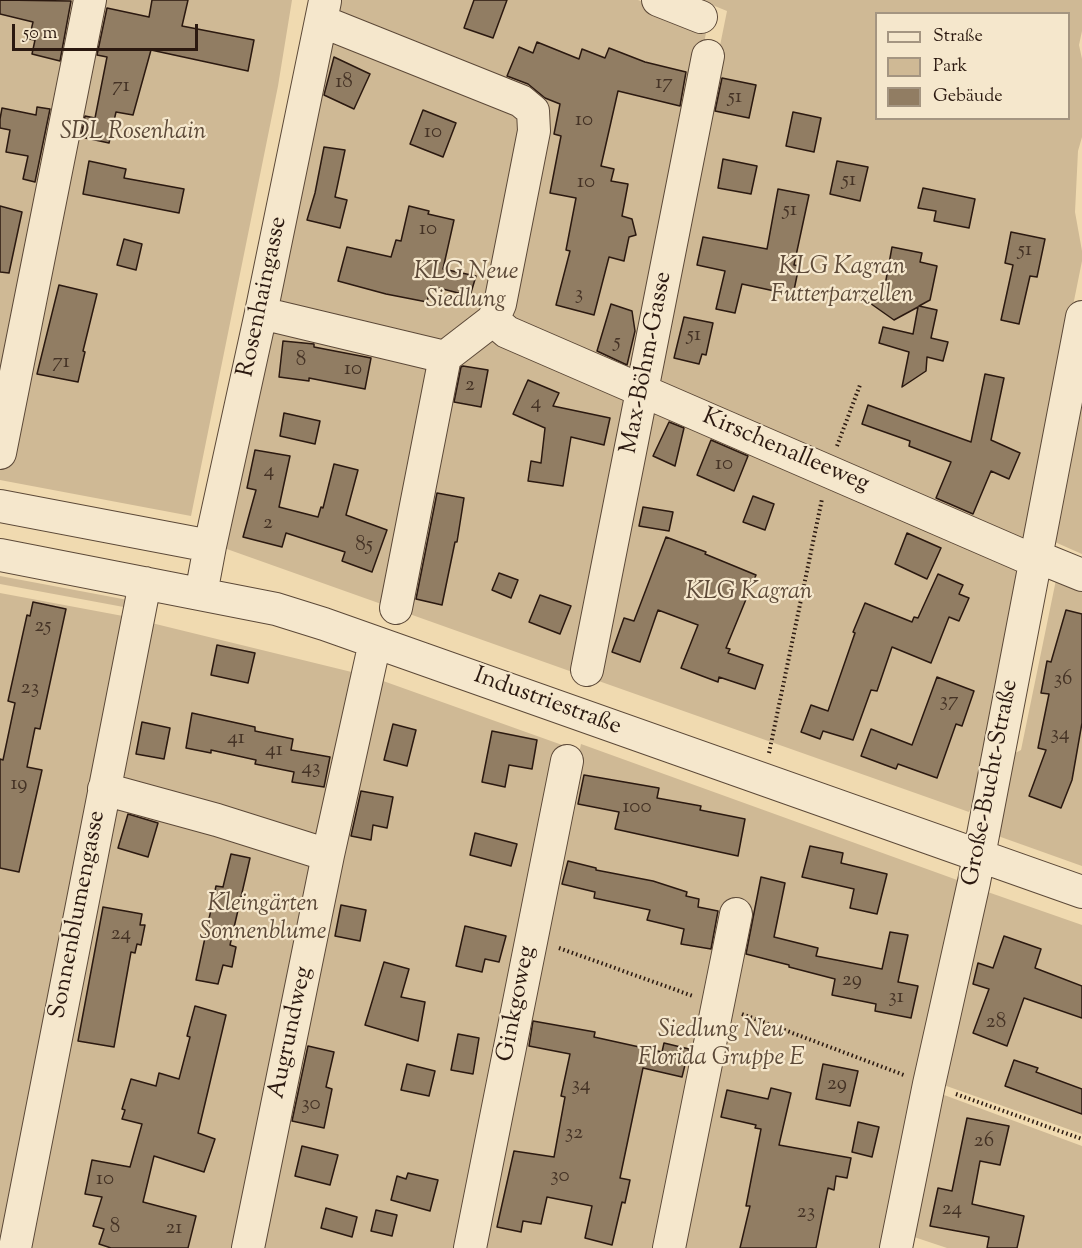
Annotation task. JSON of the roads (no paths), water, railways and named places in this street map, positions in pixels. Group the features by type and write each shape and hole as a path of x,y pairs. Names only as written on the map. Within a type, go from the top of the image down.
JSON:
{"street":[{"path":"0,453 90,0"},
{"path":"658,0 701,17"},
{"path":"323,10 521,101 533,111 534,131 500,304 493,320 445,357 396,608"},
{"name":"Rosenhaingasse","path":"201,594 323,10"},
{"name":"Max-Böhm-Gasse","path":"587,670 708,56"},
{"path":"261,313 445,357"},
{"name":"Große-Bucht-Straße","path":"896,1248 929,1084 974,882 1082,317"},
{"name":"Kirschenalleeweg","path":"493,320 507,332 1035,561 1050,562 1082,575"},
{"path":"0,507 210,546"},
{"name":"Industriestraße","path":"0,555 276,609 1082,892"},
{"name":"Sonnenblumengasse","path":"15,1248 145,583"},
{"name":"Augrundweg","path":"248,1248 328,855 375,642"},
{"name":"Ginkgoweg","path":"470,1248 567,760"},
{"path":"104,789 207,817 328,855"},
{"path":"669,1248 736,914"}],"park label":[{"name":"SDL Rosenhain","path":"133,134"},
{"name":"KLG Kagran Futterparzellen","path":"842,283"},
{"name":"KLG Neue Siedlung","path":"466,288"},
{"name":"KLG Kagran","path":"749,594"},
{"name":"Kleingärten Sonnenblume","path":"263,920"},
{"name":"Siedlung Neu Florida Gruppe E","path":"721,1046"}]}
